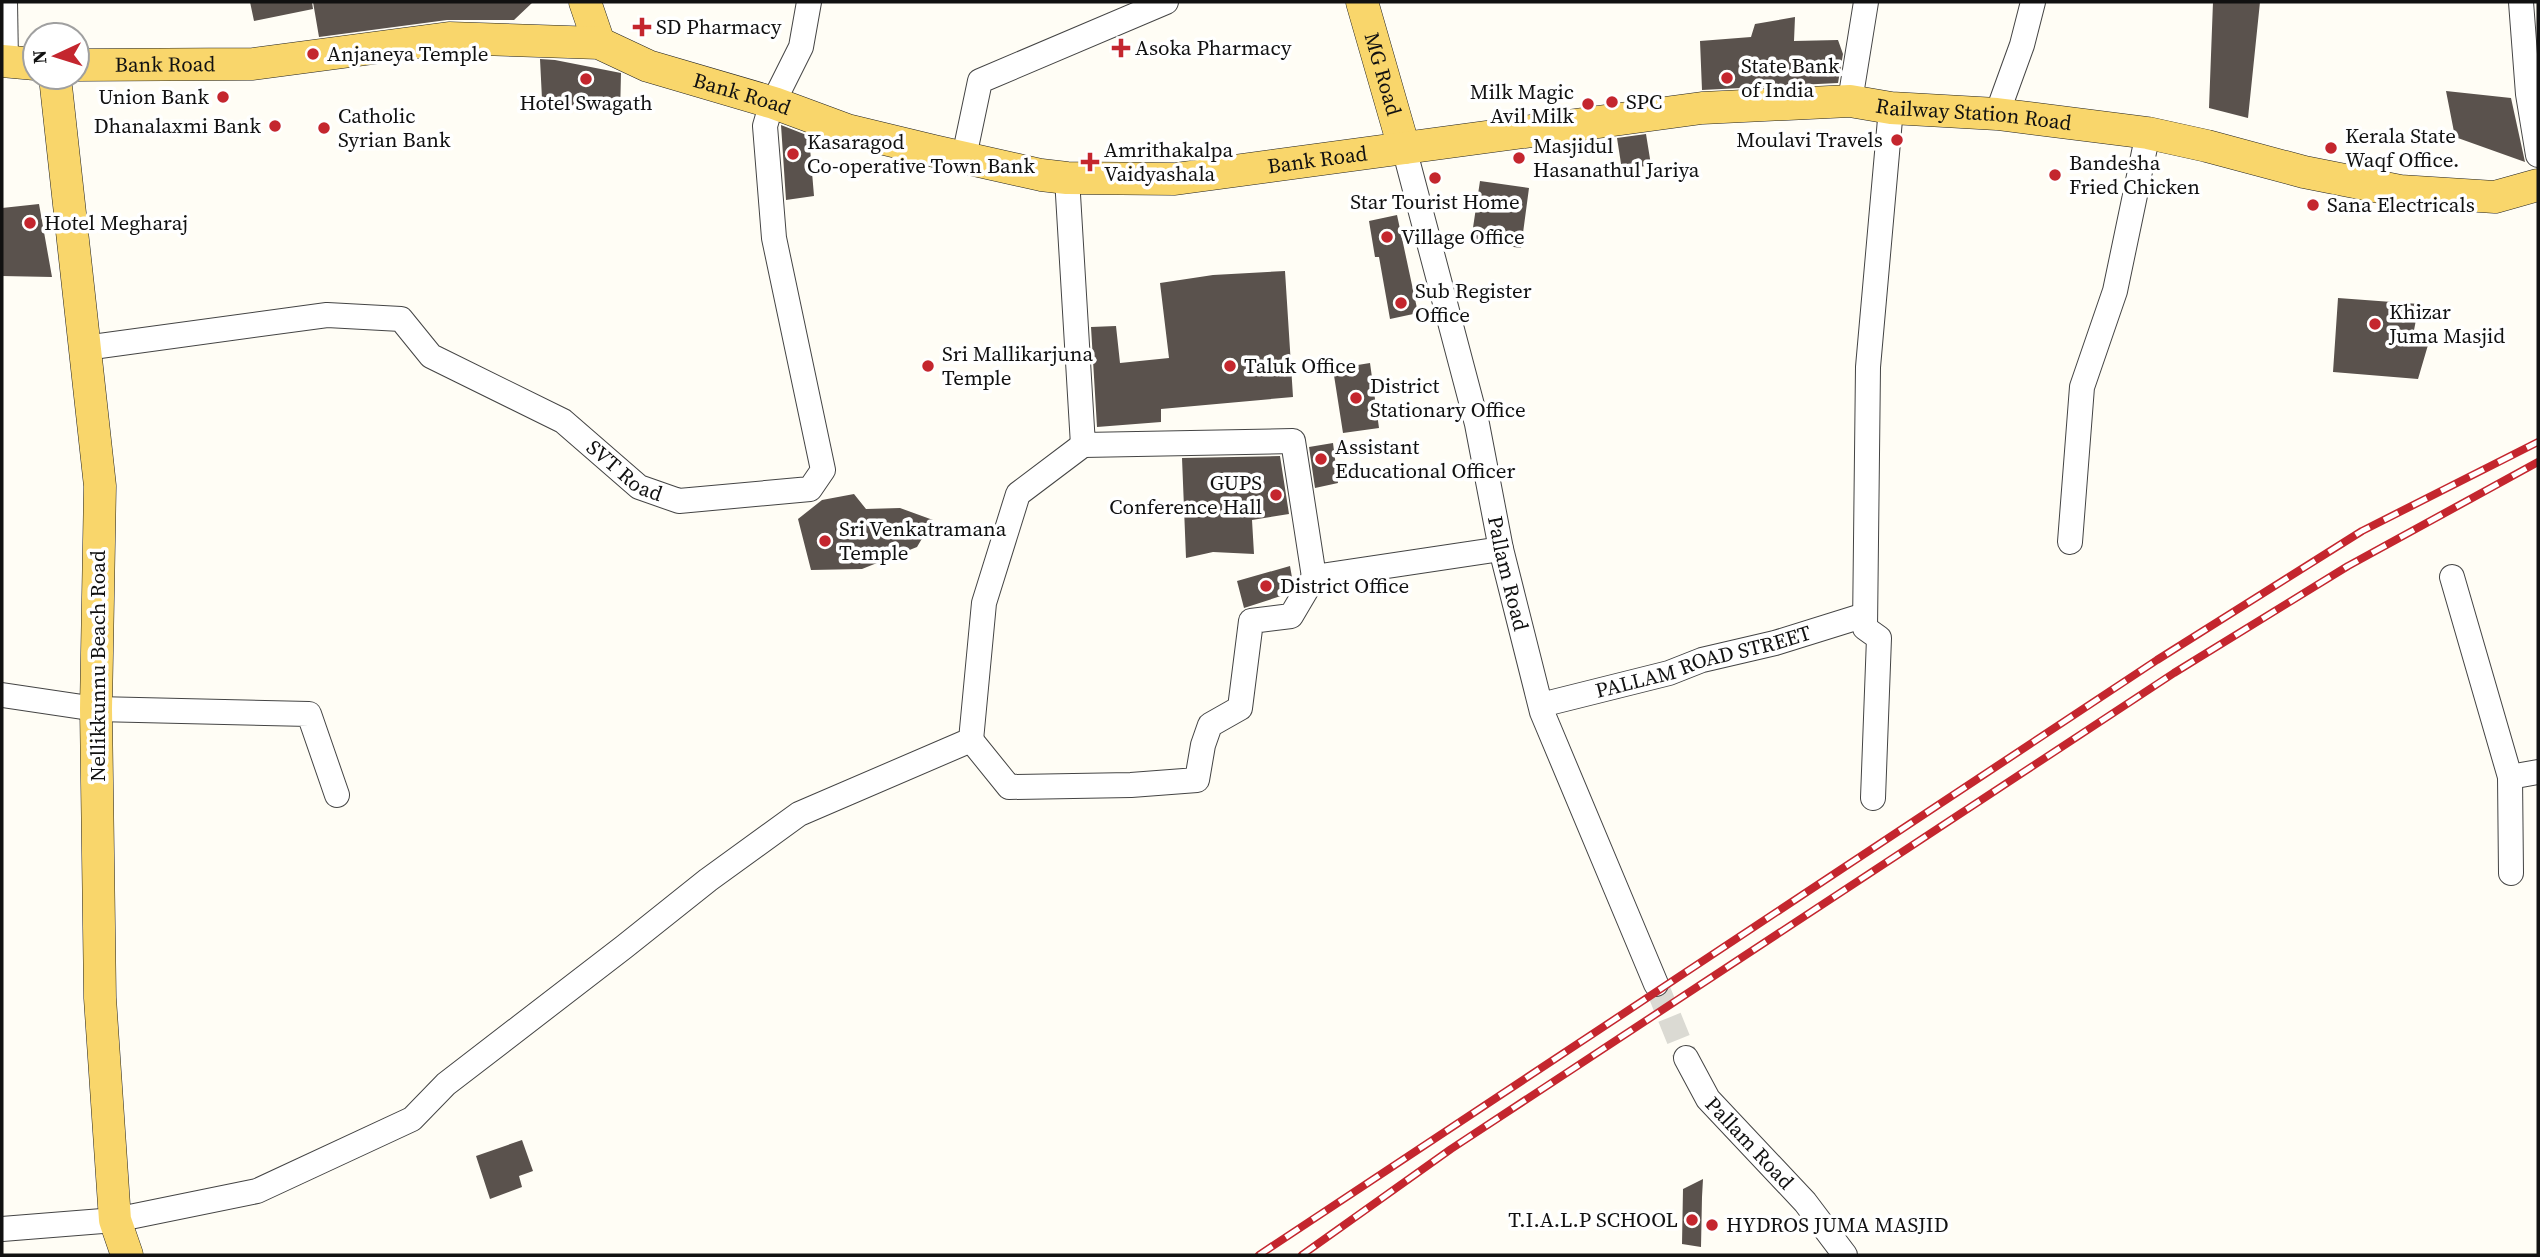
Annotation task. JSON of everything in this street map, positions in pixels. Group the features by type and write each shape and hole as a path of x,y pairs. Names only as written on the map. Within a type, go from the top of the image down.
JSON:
{"main road":[{"path":"585,2 599,43"},
{"name":"MG Road","path":"1362,2 1404,148"},
{"name":"Bank Road","path":"91,65 253,64 449,38 599,43 648,66 774,103 847,130 1041,175 1067,178 1175,178 1404,148"},
{"name":"Nellikkunnu Beach Road","path":"57,91 100,486 96,709 100,998 115,1220 127,1255"},
{"name":"Railway Station Road","path":"1404,148 1702,108 1850,101 1891,108 1997,114 2148,133 2304,172 2400,191 2495,197 2538,185"}],"street":[{"path":"5,2 14,62"},
{"path":"774,103 801,47 809,2"},
{"path":"964,157 980,81 1166,2"},
{"path":"1850,101 1866,2"},
{"path":"1997,114 2022,45 2033,2"},
{"path":"2521,2 2528,94 2538,155"},
{"name":"SVT Road","path":"85,348 327,315 401,319 431,356 563,421 639,486 679,501 810,489 823,470 774,238 765,126 774,103"},
{"path":"1873,798 1879,638 1865,628 1868,367 1891,108"},
{"path":"2070,542 2082,387 2115,290 2148,133"},
{"name":"Pallam Road","path":"1404,148 1478,424 1501,549 1541,705 1656,984"},
{"path":"1067,178 1083,444"},
{"path":"1293,441 1314,578 1292,615 1251,621 1240,708 1210,725 1203,744 1197,780 1131,785 1009,788 971,740 984,603 1018,494 1083,444 1293,441"},
{"path":"1314,578 1501,549"},
{"path":"2452,577 2510,777 2511,873"},
{"name":"PALLAM ROAD STREET","path":"1541,705 1669,673 1702,660 1775,643 1865,615"},
{"path":"2,695 96,709 309,714 337,795"},
{"path":"2,1229 115,1220 257,1191 412,1119 446,1084 708,880 799,814 971,740"},
{"path":"2510,777 2538,772"},
{"name":"Pallam Road","path":"1686,1058 1708,1099 1805,1202 1845,1255"}],"building":[{"path":"250,2 312,2 313,9 254,21"},
{"path":"313,2 533,2 514,20 447,20 319,37"},
{"path":"2213,2 2260,2 2248,118 2209,108"},
{"path":"1795,17 1794,41 1838,40 1843,54 1838,83 1702,90 1700,41 1751,37 1755,24"},
{"path":"540,59 621,73 620,115 542,99"},
{"path":"2446,91 2511,98 2525,162 2455,137"},
{"name":"Kasaragod Co-operative Town Bank","path":"781,125 809,136 814,196 786,200"},
{"path":"1646,134 1651,165 1622,170 1617,138"},
{"path":"1480,181 1529,188 1521,248 1471,241"},
{"path":"39,204 52,277 2,276 2,208"},
{"path":"1397,215 1418,313 1390,319 1379,257 1375,257 1369,221"},
{"name":"Taluk Office","path":"1285,271 1293,397 1161,409 1161,422 1097,427 1091,327 1116,326 1120,363 1169,358 1160,283 1213,275"},
{"name":"Khizar Juma Masjid","path":"2338,298 2419,304 2411,346 2428,345 2418,379 2333,372"},
{"name":"District Stationary Office","path":"1370,363 1379,428 1343,433 1333,369"},
{"name":"Assistant Educational Officer","path":"1333,443 1338,483 1315,488 1309,447"},
{"path":"1280,456 1289,514 1252,520 1254,554 1213,552 1186,558 1182,458"},
{"path":"854,494 866,509 900,508 933,520 917,547 862,569 811,570 798,519 822,500"},
{"name":"District Office","path":"1290,566 1293,583 1287,594 1244,608 1237,581"},
{"path":"522,1140 533,1171 519,1176 522,1187 490,1199 476,1156"},
{"name":"T.I.A.L.P SCHOOL","path":"1703,1179 1701,1247 1682,1244 1683,1189"}],"tunnel":[{"path":"1656,984 1686,1058"}],"railway":[{"path":"1259,1255 2157,660 2362,531 2538,442"},
{"path":"1302,1255 1451,1149 2174,673 2348,566 2538,462"}],"place":[{"name":"SD Pharmacy","path":"642,27"},
{"name":"Asoka Pharmacy","path":"1121,48"},
{"name":"Anjaneya Temple","path":"313,54"},
{"name":"State Bank of India","path":"1727,78"},
{"name":"Hotel Swagath","path":"586,79"},
{"name":"Union Bank","path":"223,97"},
{"name":"SPC","path":"1612,102"},
{"name":"Milk Magic Avil Milk","path":"1588,104"},
{"name":"Dhanalaxmi Bank","path":"275,126"},
{"name":"Catholic Syrian Bank","path":"324,128"},
{"name":"Moulavi Travels","path":"1897,140"},
{"name":"Kerala State Waqf Office.","path":"2331,148"},
{"name":"Kasaragod Co-operative Town Bank","path":"793,154"},
{"name":"Masjidul Hasanathul Jariya","path":"1519,158"},
{"name":"Amrithakalpa Vaidyashala","path":"1090,162"},
{"name":"Bandesha Fried Chicken","path":"2055,175"},
{"name":"Star Tourist Home","path":"1435,178"},
{"name":"Sana Electricals","path":"2313,205"},
{"name":"Hotel Megharaj","path":"30,223"},
{"name":"Village Office","path":"1387,237"},
{"name":"Sub Register Office","path":"1401,303"},
{"name":"Khizar Juma Masjid","path":"2375,324"},
{"name":"Sri Mallikarjuna Temple","path":"928,366"},
{"name":"Taluk Office","path":"1230,366"},
{"name":"District Stationary Office","path":"1356,398"},
{"name":"Assistant Educational Officer","path":"1321,459"},
{"name":"GUPS Conference Hall","path":"1276,495"},
{"name":"Sri Venkatramana Temple","path":"825,541"},
{"name":"District Office","path":"1266,586"},
{"name":"T.I.A.L.P SCHOOL","path":"1692,1220"},
{"name":"HYDROS JUMA MASJID","path":"1712,1225"}]}
